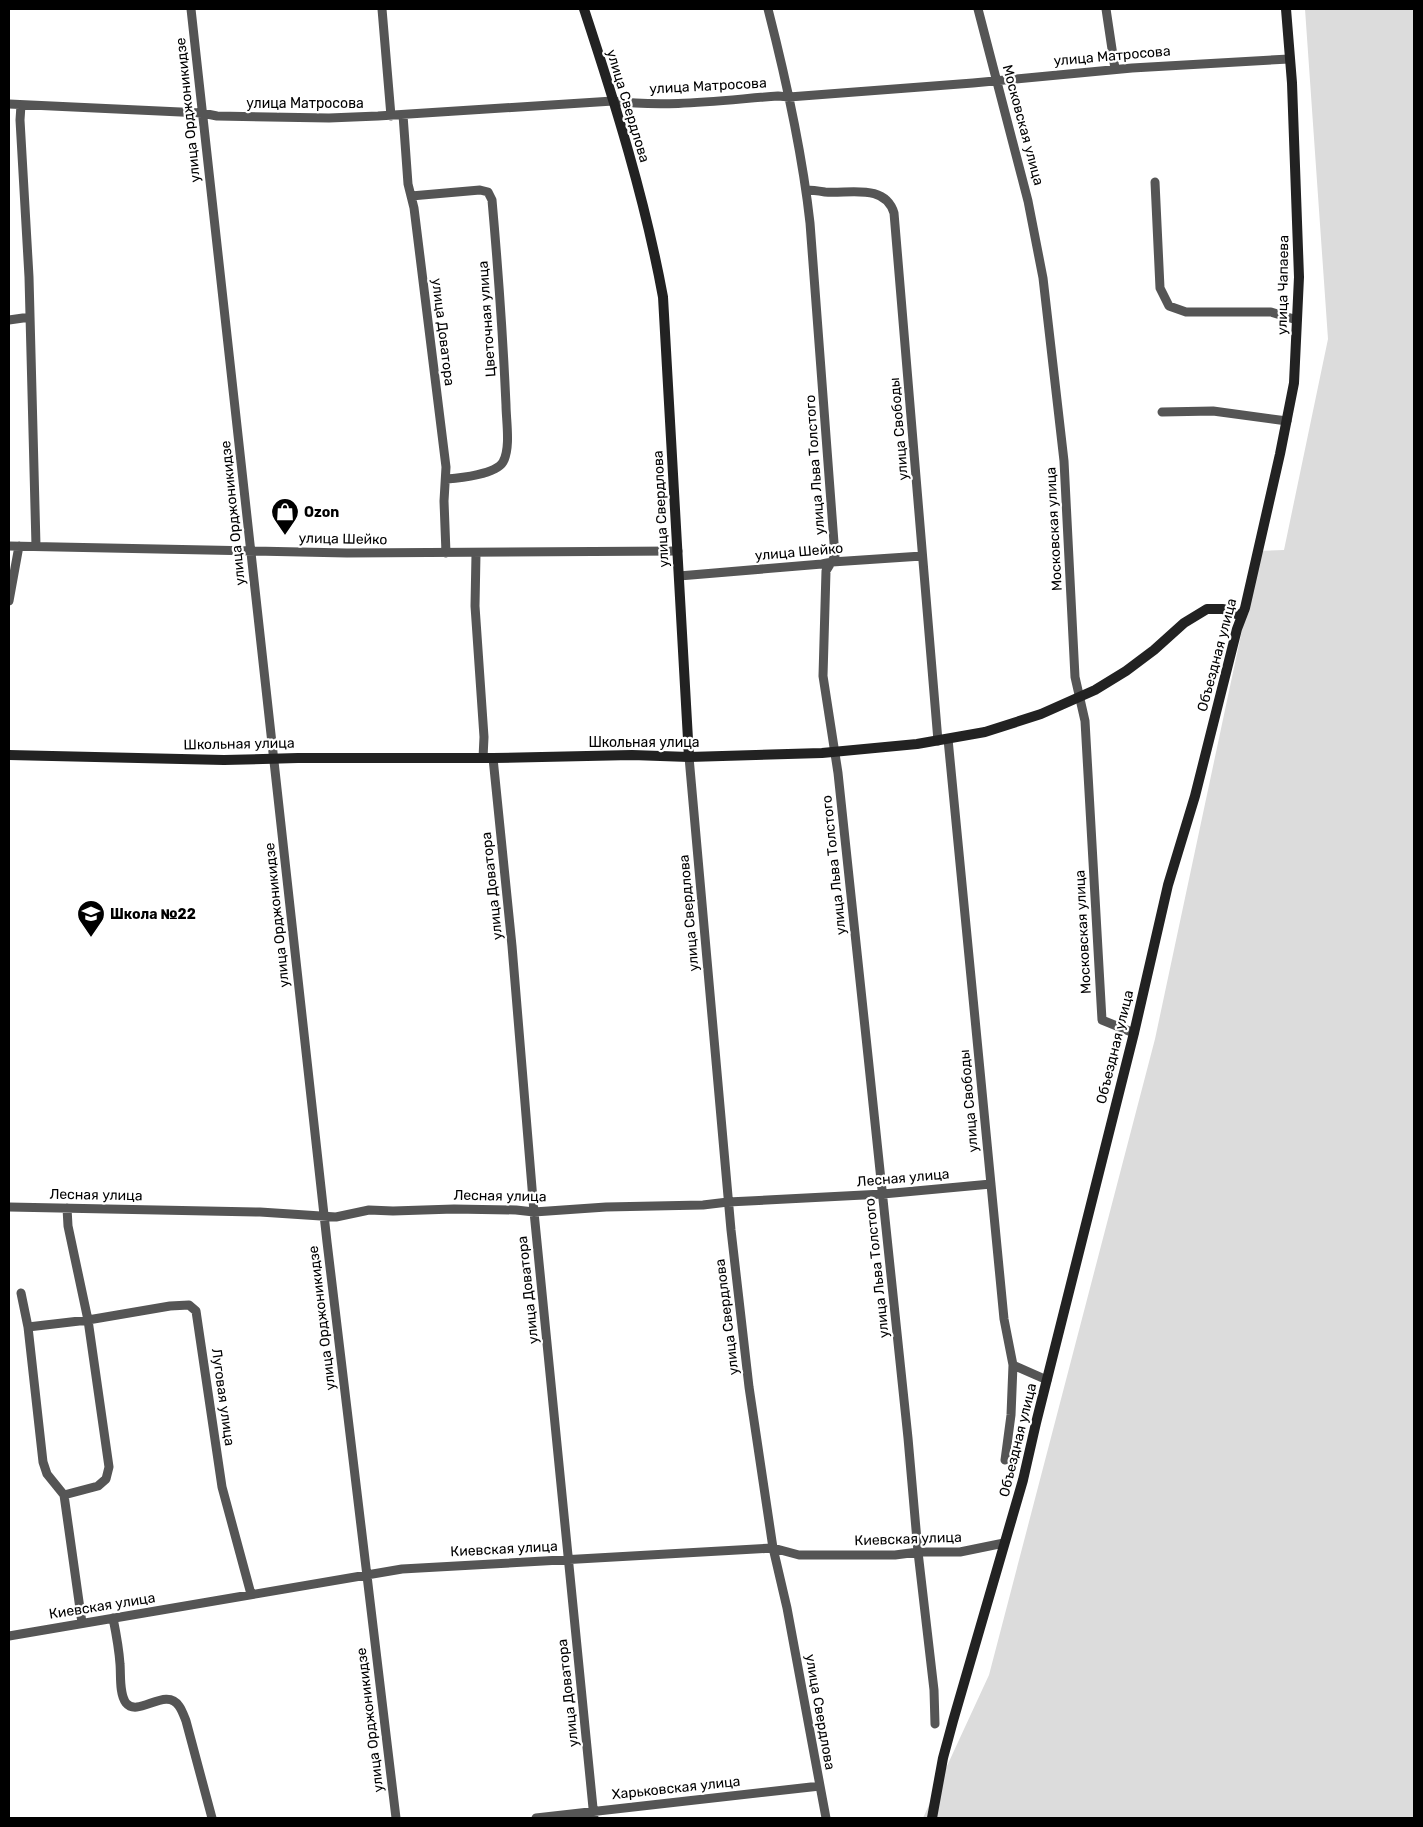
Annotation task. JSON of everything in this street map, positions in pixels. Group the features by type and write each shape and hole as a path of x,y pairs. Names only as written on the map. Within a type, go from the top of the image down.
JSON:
{"street":[{"name":"улица Орджоникидзе","path":"191,9 324,1215 396,1818"},
{"path":"382,9 391,116"},
{"name":"улица Свердлова","path":"584,9 614,101 648,225 663,297 689,757 728,1202 749,1387 773,1548 787,1608 826,1818"},
{"name":"улица Льва Толстого","path":"768,9 786,77 810,223 835,556 826,571 823,676 835,752 883,1194 918,1552 934,1690 935,1724"},
{"name":"Московская улица","path":"978,9 1028,201 1043,278 1064,461 1075,677 1085,720 1102,1020 1134,1033"},
{"path":"1106,9 1115,70"},
{"name":"улица Чапаева","path":"1256,558 1294,383 1299,277 1297,199 1286,9"},
{"name":"улица Матросова","path":"9,104 202,113 217,116 329,118 391,116 614,101 656,104 778,96 789,97 1115,70 1289,59"},
{"path":"21,105 20,120 30,317 36,546"},
{"name":"улица Доватора","path":"403,115 408,184 447,479 444,501 446,553"},
{"path":"1156,182 1160,288 1169,306 1186,312 1271,312 1297,320"},
{"name":"Цветочная улица","path":"411,196 480,190 488,192 492,200 505,375 508,449 503,462 497,468 459,478 447,479"},
{"name":"улица Свободы","path":"806,190 825,192 863,191 873,193 890,203 894,213 922,556 1004,1319 1013,1365 1011,1415 1005,1460"},
{"path":"9,320 30,317"},
{"path":"1162,412 1213,412 1287,421"},
{"name":"улица Шейко","path":"9,546 476,554 678,551"},
{"path":"9,601 19,546"},
{"name":"улица Доватора","path":"476,554 475,606 484,738 512,946 534,1212 594,1815"},
{"name":"улица Шейко","path":"679,576 922,556"},
{"name":"Объездная улица","path":"932,1818 948,1740 1004,1543 1024,1480 1047,1380 1134,1033 1168,885 1195,796 1256,558"},
{"name":"Школьная улица","path":"9,755 224,760 632,755 689,757 835,752 943,740 994,729 1041,714 1079,697 1126,671 1154,650 1184,623 1207,609 1223,609 1242,616"},
{"name":"Лесная улица","path":"9,1207 260,1212 336,1217 369,1210 393,1212 454,1208 534,1212 606,1207 703,1205 883,1194 991,1184"},
{"path":"64,1495 98,1486 106,1480 109,1467 88,1320 68,1226 67,1208"},
{"path":"20,1293 28,1327 43,1462 48,1474 64,1495 82,1623"},
{"name":"Луговая улица","path":"28,1327 88,1320 170,1306 189,1305 196,1311 222,1487 251,1594"},
{"path":"1013,1365 1047,1380"},
{"name":"Киевская улица","path":"9,1636 182,1608 367,1574 424,1567 773,1548 799,1555 895,1555 918,1552 960,1552 1004,1543"},
{"path":"113,1618 124,1699 128,1705 134,1707 166,1699 172,1700 179,1705 186,1721 212,1818"},
{"name":"Харьковская улица","path":"536,1818 594,1815 820,1786"}],"shaded area":[{"path":"1305,9 1414,9 1414,1818 923,1818 989,1675 1155,1039 1245,616 1254,551 1284,550 1328,339"}],"place":[{"name":"Ozon","path":"285,536"},
{"name":"Школа №22","path":"91,938"}]}
